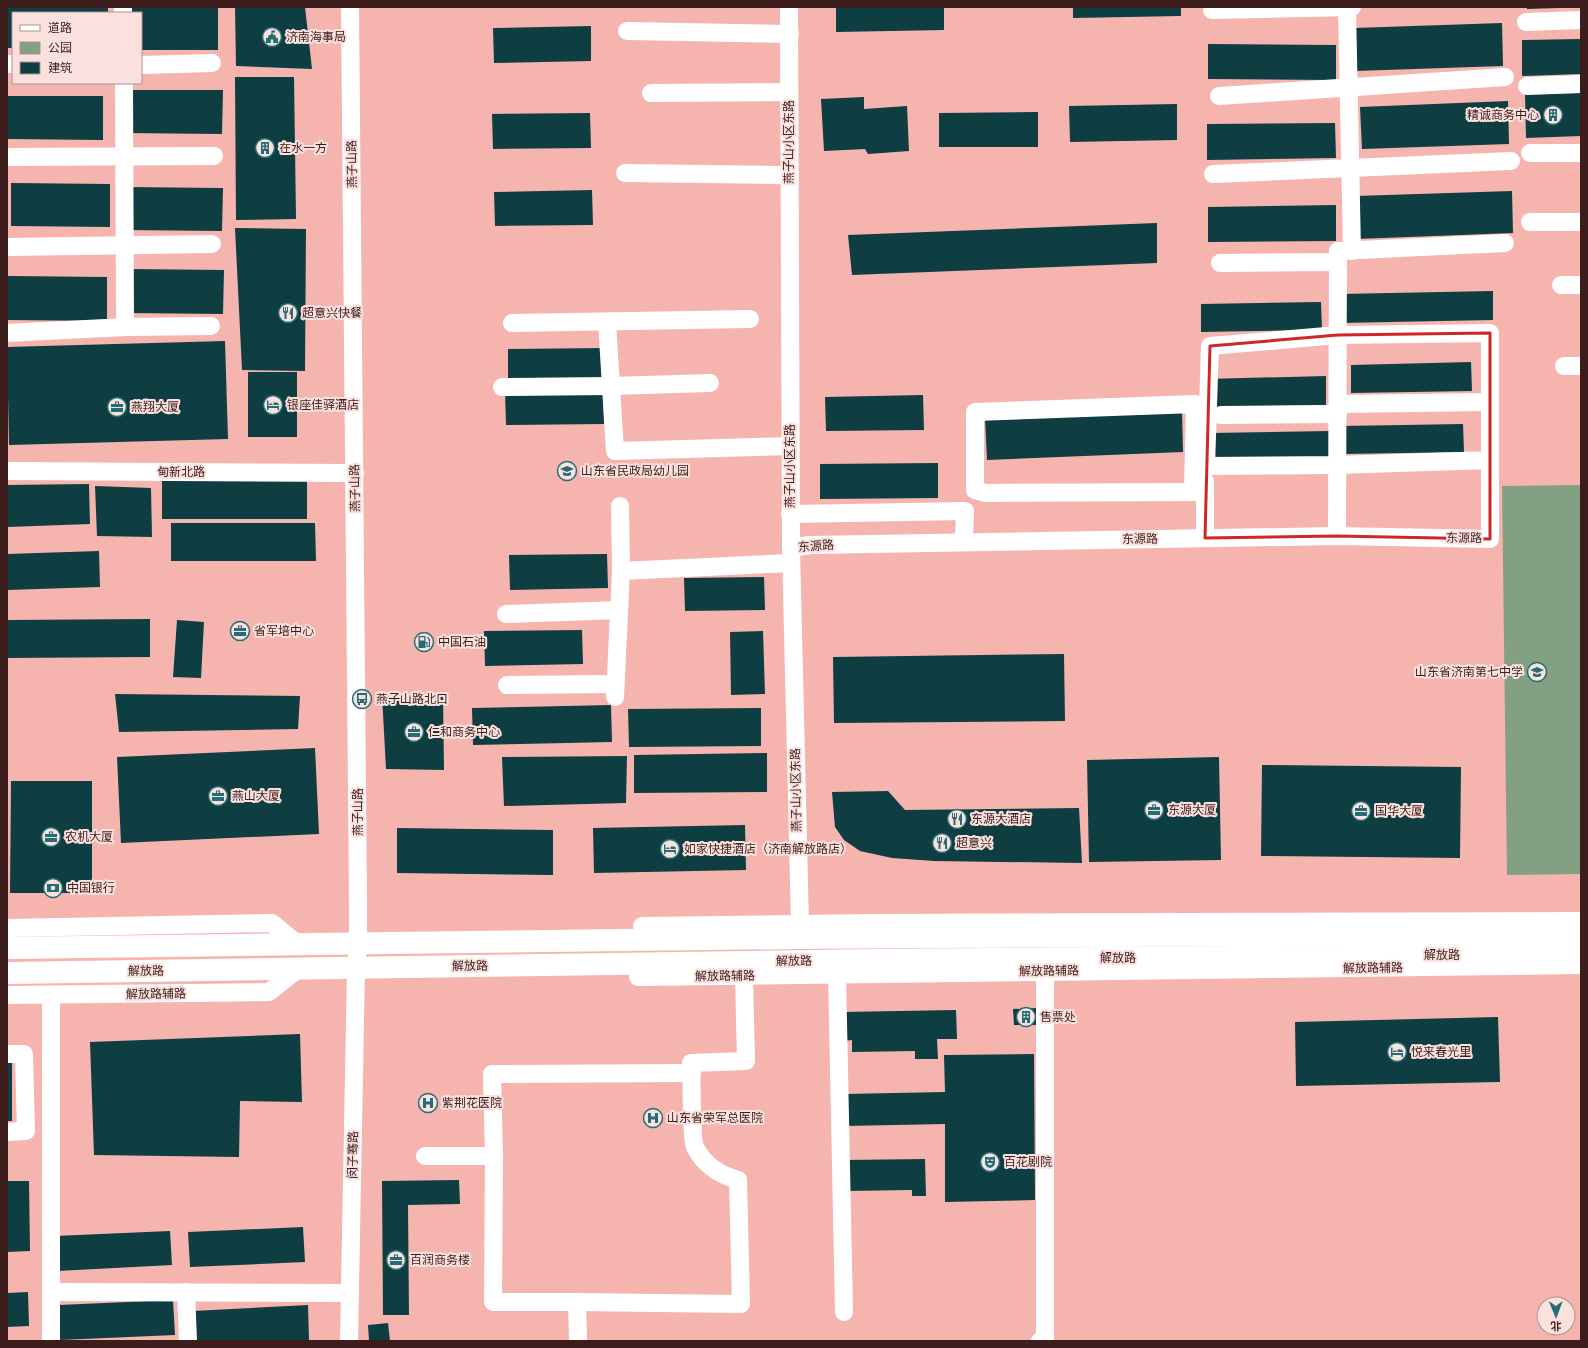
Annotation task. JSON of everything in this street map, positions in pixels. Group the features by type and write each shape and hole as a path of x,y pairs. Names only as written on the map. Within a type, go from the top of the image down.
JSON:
{"main road":[{"path":"622,939 642,926"},
{"name":"解放路","path":"7,948 622,939 1581,933"},
{"name":"解放路","path":"7,973 621,963 1581,954"},
{"path":"621,963 638,977"}],"street":[{"name":"燕子山路","path":"343,7 352,472"},
{"name":"燕子山路","path":"350,7 354,942 356,968"},
{"name":"燕子山小区东路","path":"789,7 790,514 800,924"},
{"path":"1347,7 1352,251"},
{"path":"1212,10 1352,7"},
{"path":"1526,22 1581,20"},
{"path":"627,31 790,34"},
{"path":"142,65 212,63"},
{"path":"1219,96 1505,77"},
{"path":"124,84 125,326"},
{"path":"1527,86 1581,84"},
{"path":"651,93 789,92"},
{"path":"1530,153 1581,153"},
{"path":"7,157 214,156"},
{"path":"1213,174 1511,161"},
{"path":"625,173 790,175"},
{"path":"1530,222 1581,222"},
{"path":"1337,536 1338,251 1505,243"},
{"path":"7,247 212,244"},
{"path":"1220,264 1338,262"},
{"path":"1561,285 1581,285"},
{"path":"512,323 750,319"},
{"path":"607,322 615,451 790,446"},
{"path":"7,333 125,326 211,326"},
{"path":"1199,492 1206,466 1210,346 1338,335 1490,333 1490,460 1337,465 1206,466"},
{"path":"502,387 710,383"},
{"path":"1221,415 1490,402"},
{"path":"1199,492 986,493 975,490 975,412 1195,404 1199,492 1205,538"},
{"name":"东源路","path":"621,571 791,556 810,545 1337,536 1490,539 1490,460"},
{"name":"甸新北路","path":"7,466 352,472"},
{"name":"甸新北路","path":"7,471 352,472"},
{"path":"507,685 615,690 621,571 620,506"},
{"path":"790,514 965,511 964,542"},
{"path":"506,614 619,610"},
{"path":"642,926 1581,920"},
{"path":"7,928 272,923 296,943"},
{"name":"解放路辅路","path":"638,977 1581,965"},
{"name":"闵子骞路","path":"350,1341 356,968"},
{"name":"解放路辅路","path":"7,995 269,992 298,969"},
{"path":"1040,1341 1045,1336 1045,971"},
{"path":"837,974 844,1312"},
{"path":"692,1073 492,1074 494,1156 494,1302 741,1304 738,1180 722,1176 707,1163 694,1146 692,1063 746,1061 744,975"},
{"path":"50,1341 51,994"},
{"path":"7,1054 24,1054 26,1131 7,1132"},
{"path":"425,1156 494,1156"},
{"path":"50,1292 350,1292"},
{"path":"186,1292 188,1341"},
{"path":"577,1302 578,1341"}],"highlighted area":[{"path":"1490,333 1490,539 1337,536 1205,538 1210,346 1338,335"}],"green space":[{"name":"山东省济南第七中学","path":"1581,485 1581,874 1507,875 1502,486"}],"building":[{"path":"108,7 108,12 12,12 12,48 8,48 7,8"},
{"path":"130,7 218,7 218,50 142,50 142,12 130,12"},
{"name":"济南海事局","path":"235,7 305,7 312,69 236,66"},
{"path":"836,7 944,7 944,30 836,32"},
{"path":"1073,7 1181,7 1181,16 1073,18"},
{"path":"1527,7 1559,7 1559,8 1527,9"},
{"path":"1502,23 1503,66 1355,71 1354,28"},
{"path":"591,26 591,61 494,63 493,28"},
{"path":"1581,39 1581,74 1522,76 1522,40"},
{"path":"1208,44 1336,45 1336,80 1208,79"},
{"name":"在水一方","path":"235,77 294,77 296,219 236,220"},
{"path":"124,90 223,90 222,134 123,133"},
{"name":"精诚商务中心","path":"1581,93 1581,136 1526,138 1525,94"},
{"path":"7,96 103,96 103,140 7,139"},
{"path":"864,97 864,109 907,106 909,151 868,154 865,149 824,151 821,99"},
{"path":"1508,101 1509,144 1362,149 1360,107"},
{"path":"1177,104 1177,140 1070,142 1069,106"},
{"path":"1038,112 1038,147 939,147 939,113"},
{"path":"590,113 591,148 493,149 492,114"},
{"path":"1335,123 1336,158 1207,160 1207,124"},
{"path":"11,183 110,184 110,227 11,226"},
{"path":"124,187 223,188 222,231 123,230"},
{"path":"592,190 593,225 495,226 494,192"},
{"path":"1512,191 1513,233 1356,239 1355,196"},
{"path":"1336,205 1336,241 1208,242 1208,207"},
{"path":"1157,223 1157,263 852,275 848,235"},
{"path":"235,228 306,229 305,371 242,370"},
{"path":"125,269 224,270 223,314 124,313"},
{"path":"8,276 107,277 107,321 8,320"},
{"path":"1493,291 1493,320 1339,323 1339,294"},
{"path":"1321,302 1322,330 1201,332 1201,304"},
{"name":"燕翔大厦","path":"225,341 228,439 9,445 7,347"},
{"path":"606,348 606,382 508,384 508,349"},
{"path":"1471,362 1472,391 1351,393 1351,365"},
{"name":"银座佳驿酒店","path":"248,372 297,372 297,437 248,437"},
{"path":"1326,376 1326,405 1205,407 1205,379"},
{"path":"603,389 604,424 506,425 505,390"},
{"path":"923,395 924,430 826,431 825,397"},
{"path":"1182,410 1183,452 987,460 985,418"},
{"path":"1463,424 1464,452 1343,454 1342,426"},
{"path":"1330,431 1331,459 1210,461 1210,433"},
{"path":"938,463 938,498 820,499 820,464"},
{"path":"162,481 307,481 307,519 162,519"},
{"path":"89,484 90,524 7,527 7,485"},
{"path":"95,486 151,488 152,537 97,536"},
{"path":"171,523 315,523 316,561 171,561"},
{"path":"99,551 100,587 7,590 7,554"},
{"path":"607,554 608,588 510,590 509,555"},
{"path":"764,577 765,610 685,611 684,578"},
{"path":"150,619 150,657 7,658 7,620"},
{"path":"177,620 204,622 201,678 173,677"},
{"path":"582,630 583,664 485,666 484,631"},
{"path":"763,631 765,694 731,695 730,632"},
{"path":"1064,654 1065,721 834,723 833,657"},
{"path":"115,694 300,696 298,729 119,732"},
{"name":"仁和商务中心","path":"382,695 443,695 444,770 386,769"},
{"path":"611,705 612,742 473,745 472,708"},
{"path":"761,708 761,746 629,747 628,709"},
{"name":"燕山大厦","path":"315,748 319,834 121,843 117,757"},
{"path":"767,753 767,792 634,793 634,755"},
{"path":"627,756 626,803 504,806 502,757"},
{"name":"东源大厦","path":"1219,757 1221,860 1089,862 1087,760"},
{"name":"国华大厦","path":"1262,765 1461,767 1460,858 1261,856"},
{"name":"农机大厦","path":"11,781 92,781 92,893 10,893"},
{"name":"东源大酒店","path":"888,791 905,810 1079,808 1082,863 934,861 892,858 860,851 844,840 835,827 832,792"},
{"name":"如家快捷酒店（济南解放路店）","path":"745,825 746,870 594,873 593,828"},
{"path":"397,828 553,830 553,875 397,873"},
{"name":"售票处","path":"1038,1008 1038,1025 1014,1025 1013,1009"},
{"path":"956,1010 957,1039 937,1039 938,1059 915,1059 915,1051 852,1052 852,1040 843,1041 842,1012"},
{"name":"悦来春光里","path":"1498,1017 1500,1082 1296,1086 1295,1022"},
{"path":"300,1034 302,1102 240,1101 239,1157 94,1155 90,1042"},
{"name":"百花剧院","path":"1034,1054 1035,1200 945,1202 945,1124 844,1126 844,1094 945,1092 944,1055"},
{"path":"7,1061 12,1061 12,1121 7,1121"},
{"path":"925,1159 926,1196 912,1196 912,1190 845,1191 844,1160"},
{"name":"百润商务楼","path":"459,1180 460,1204 408,1205 409,1315 383,1315 382,1181"},
{"path":"7,1181 29,1181 30,1251 7,1252"},
{"path":"303,1227 305,1262 190,1267 188,1232"},
{"path":"170,1231 172,1265 57,1271 55,1236"},
{"path":"28,1292 29,1326 7,1327 7,1293"},
{"path":"173,1300 175,1335 60,1340 59,1305"},
{"path":"308,1305 309,1340 194,1341 193,1311"},
{"path":"388,1323 390,1341 369,1341 368,1325"}],"place":[{"name":"济南海事局","path":"272,37"},
{"name":"精诚商务中心","path":"1553,115"},
{"name":"在水一方","path":"265,148"},
{"name":"超意兴快餐","path":"288,313"},
{"name":"银座佳驿酒店","path":"273,405"},
{"name":"燕翔大厦","path":"117,407"},
{"name":"山东省民政局幼儿园","path":"567,471"},
{"name":"省军培中心","path":"240,631"},
{"name":"中国石油","path":"424,642"},
{"name":"山东省济南第七中学","path":"1537,672"},
{"name":"燕子山路北口","path":"362,699"},
{"name":"仁和商务中心","path":"414,732"},
{"name":"燕山大厦","path":"218,796"},
{"name":"东源大厦","path":"1154,810"},
{"name":"国华大厦","path":"1361,811"},
{"name":"东源大酒店","path":"957,819"},
{"name":"农机大厦","path":"51,837"},
{"name":"超意兴","path":"942,843"},
{"name":"如家快捷酒店（济南解放路店）","path":"670,849"},
{"name":"中国银行","path":"53,888"},
{"name":"售票处","path":"1026,1017"},
{"name":"悦来春光里","path":"1397,1052"},
{"name":"紫荆花医院","path":"428,1103"},
{"name":"山东省荣军总医院","path":"653,1118"},
{"name":"百花剧院","path":"990,1162"},
{"name":"百润商务楼","path":"396,1260"}]}
